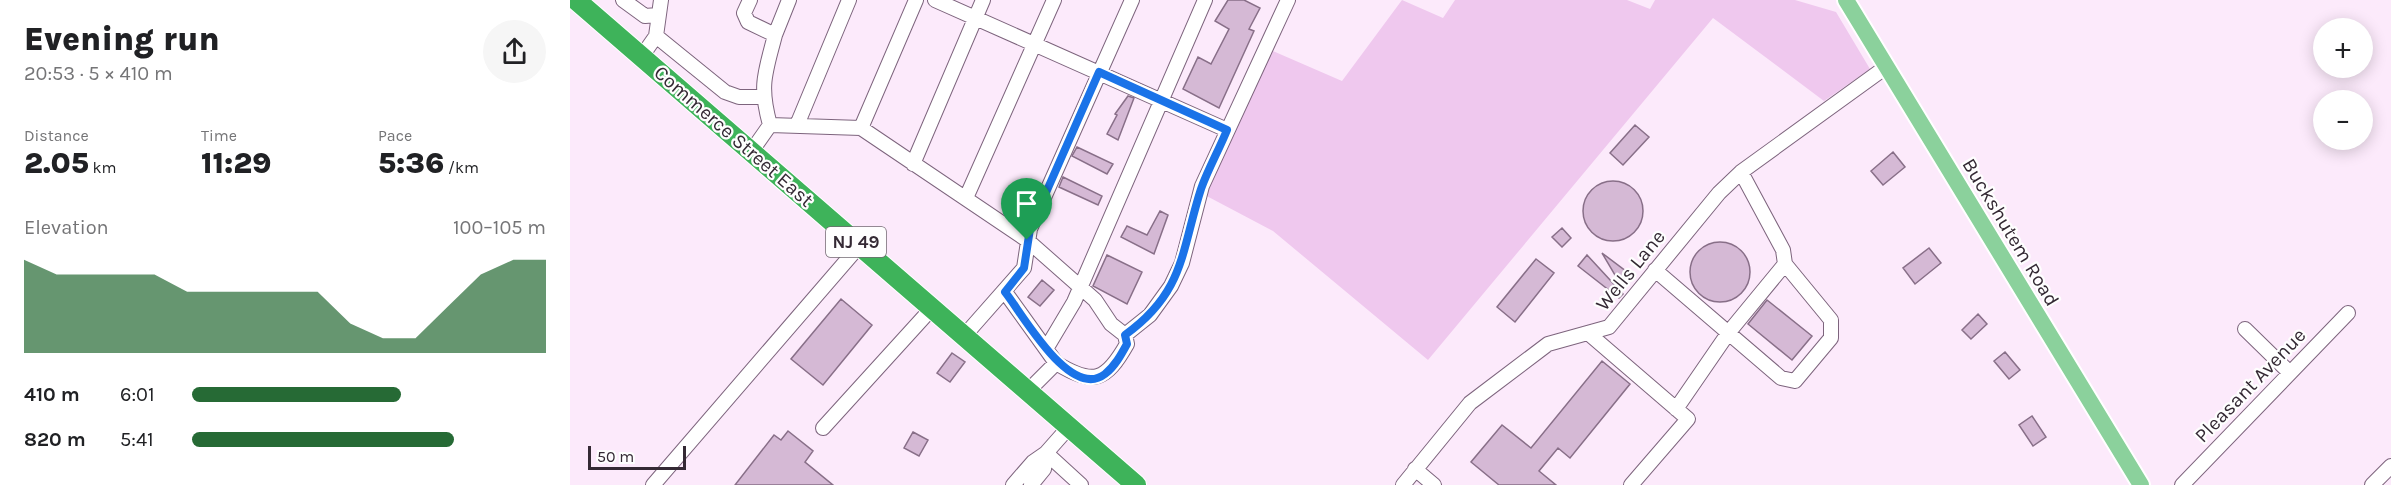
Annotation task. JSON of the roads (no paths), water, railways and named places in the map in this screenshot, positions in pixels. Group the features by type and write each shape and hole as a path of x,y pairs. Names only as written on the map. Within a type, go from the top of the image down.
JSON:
{"highway":[{"name":"Commerce Street East","path":"576,0 592,7 642,56 751,152 933,307 1136,485"}],"main road":[{"name":"Buckshutem Road","path":"1846,0 2141,485"}],"street":[{"path":"623,0 645,16 658,15"},
{"path":"642,56 656,36 661,0"},
{"path":"750,0 744,13 748,22 775,35"},
{"path":"770,125 762,97 764,75 775,35 789,0"},
{"path":"797,125 849,0"},
{"path":"861,128 916,0"},
{"path":"935,0 1227,130"},
{"path":"913,164 983,0"},
{"path":"966,198 1054,0"},
{"path":"964,335 1005,292 1024,268 1027,240 1132,0"},
{"path":"1046,348 1074,302 1205,0"},
{"path":"1125,335 1150,315 1171,286 1182,263 1202,186 1288,0"},
{"path":"656,36 725,92 739,97 762,97"},
{"name":"Wells Lane","path":"1403,485 1470,402 1548,344 1609,327 1719,193 1742,172 1886,67"},
{"path":"770,125 861,128 1027,240 1095,300 1111,324 1125,335 1127,344 1115,365 1103,376 1092,379 1075,374 1056,363 1005,292"},
{"path":"751,152 770,125"},
{"path":"1655,270 1781,378 1795,381 1831,338 1831,320 1785,264 1783,250 1742,172"},
{"path":"653,485 860,245"},
{"path":"1676,409 1729,332 1785,264"},
{"path":"823,428 933,307"},
{"name":"Pleasant Avenue","path":"2182,485 2289,372 2348,314"},
{"path":"2245,329 2289,372"},
{"path":"1588,333 1688,419 1631,485"},
{"path":"1028,391 1056,363"},
{"path":"1013,485 1069,427"},
{"path":"1031,485 1044,470 1046,453"},
{"path":"1046,453 1081,485"},
{"path":"2372,485 2391,465"},
{"path":"1415,469 1434,485"}]}
